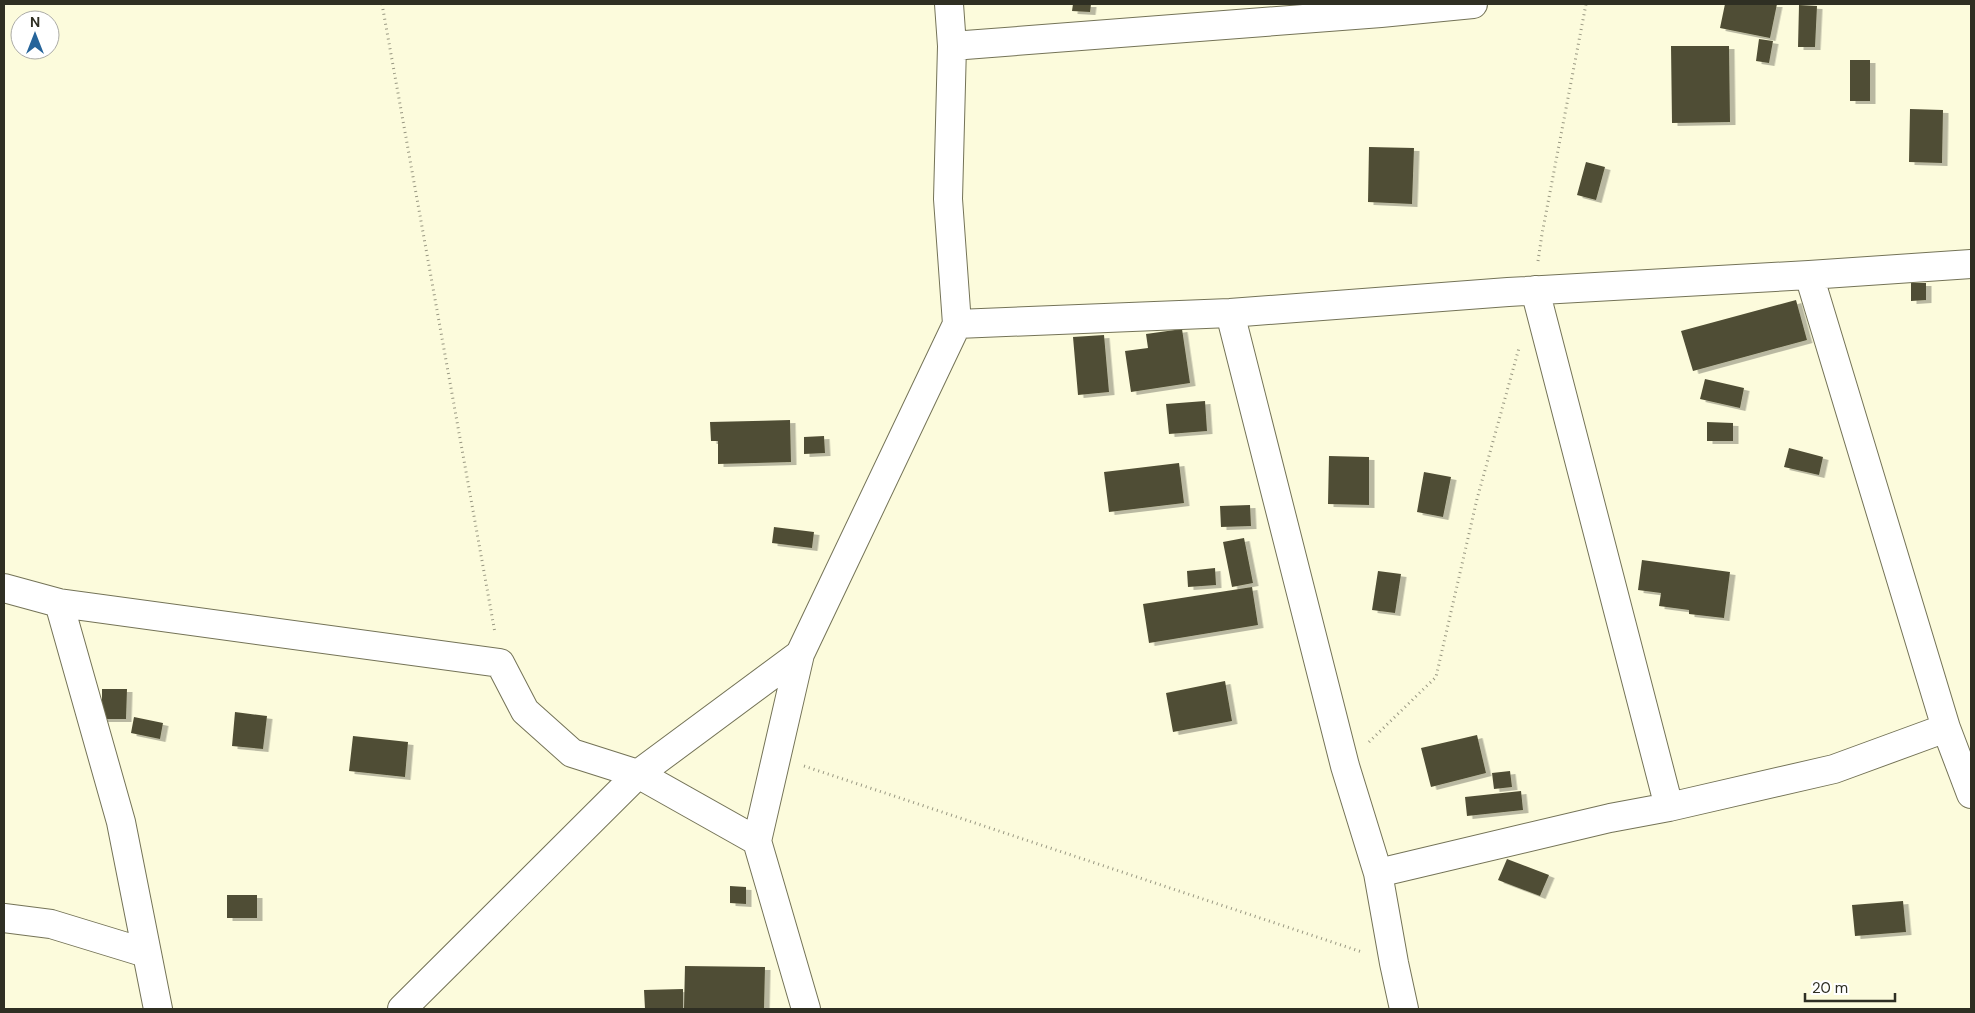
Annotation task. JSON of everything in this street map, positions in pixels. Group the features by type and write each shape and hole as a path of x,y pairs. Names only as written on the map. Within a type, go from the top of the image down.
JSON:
{"street":[{"path":"806,1009 758,841 800,654 957,324 948,200 952,46 949,4"},
{"path":"952,46 1381,8 1473,4"},
{"path":"957,324 1230,313 1535,290 1971,264"},
{"path":"1809,275 1946,728 1971,794"},
{"path":"1535,290 1669,807"},
{"path":"1230,313 1345,766 1378,873 1404,1009"},
{"path":"4,588 59,603 500,663 525,711 572,753 638,774 758,841"},
{"path":"59,603 121,822 158,1009"},
{"path":"402,1009 638,774 800,654"},
{"path":"1378,873 1610,818 1669,807 1834,769 1946,728"},
{"path":"4,918 52,924 146,953"}],"path":[{"path":"382,4 500,663"},
{"path":"1535,290 1542,234 1586,4"},
{"path":"1345,766 1436,678 1477,499 1519,347"},
{"path":"777,757 1394,962"}],"building":[{"path":"1073,4 1091,4 1090,12 1072,11"},
{"path":"1725,4 1777,4 1770,38 1720,28"},
{"path":"1799,5 1817,6 1815,47 1798,47"},
{"path":"1759,39 1773,41 1769,63 1756,61"},
{"path":"1671,46 1729,46 1730,122 1672,123"},
{"path":"1850,60 1870,60 1870,101 1850,101"},
{"path":"1910,109 1943,110 1942,163 1909,162"},
{"path":"1369,147 1414,148 1412,204 1368,202"},
{"path":"1586,162 1605,167 1596,200 1577,195"},
{"path":"1911,283 1926,283 1926,300 1911,301"},
{"path":"1796,300 1807,340 1693,371 1681,331"},
{"path":"1182,329 1190,383 1131,392 1125,351 1148,348 1146,334"},
{"path":"1104,335 1109,392 1078,395 1073,337"},
{"path":"1705,379 1744,388 1740,408 1700,399"},
{"path":"1205,401 1207,431 1169,434 1166,404"},
{"path":"790,420 791,462 718,464 718,441 711,441 710,422"},
{"path":"1707,422 1733,423 1733,441 1707,441"},
{"path":"824,436 825,453 804,454 804,437"},
{"path":"1789,448 1823,457 1819,475 1784,467"},
{"path":"1329,456 1369,457 1369,505 1328,504"},
{"path":"1179,463 1184,503 1109,512 1104,472"},
{"path":"1424,472 1451,477 1443,517 1417,512"},
{"path":"1250,505 1251,526 1221,527 1220,506"},
{"path":"774,527 814,532 812,548 772,543"},
{"path":"1244,538 1253,583 1232,587 1223,542"},
{"path":"1642,560 1730,572 1724,618 1689,614 1689,610 1659,606 1661,593 1638,590"},
{"path":"1215,568 1216,585 1188,587 1187,571"},
{"path":"1378,571 1401,574 1395,613 1372,610"},
{"path":"1252,587 1258,625 1149,643 1143,604"},
{"path":"1225,681 1232,721 1173,732 1166,693"},
{"path":"102,689 127,689 126,719 102,719"},
{"path":"235,712 267,716 263,749 232,746"},
{"path":"134,717 163,723 160,739 131,733"},
{"path":"1477,735 1486,773 1431,787 1421,748"},
{"path":"353,736 408,742 405,777 349,771"},
{"path":"1510,771 1512,787 1494,789 1492,773"},
{"path":"1521,791 1523,810 1467,816 1465,797"},
{"path":"1507,859 1549,875 1540,896 1498,880"},
{"path":"730,886 746,887 746,904 730,903"},
{"path":"227,895 257,895 257,918 227,918"},
{"path":"1903,901 1906,932 1855,936 1852,905"},
{"path":"685,966 765,967 764,1009 684,1009"},
{"path":"683,989 683,1009 645,1009 644,990"}]}
